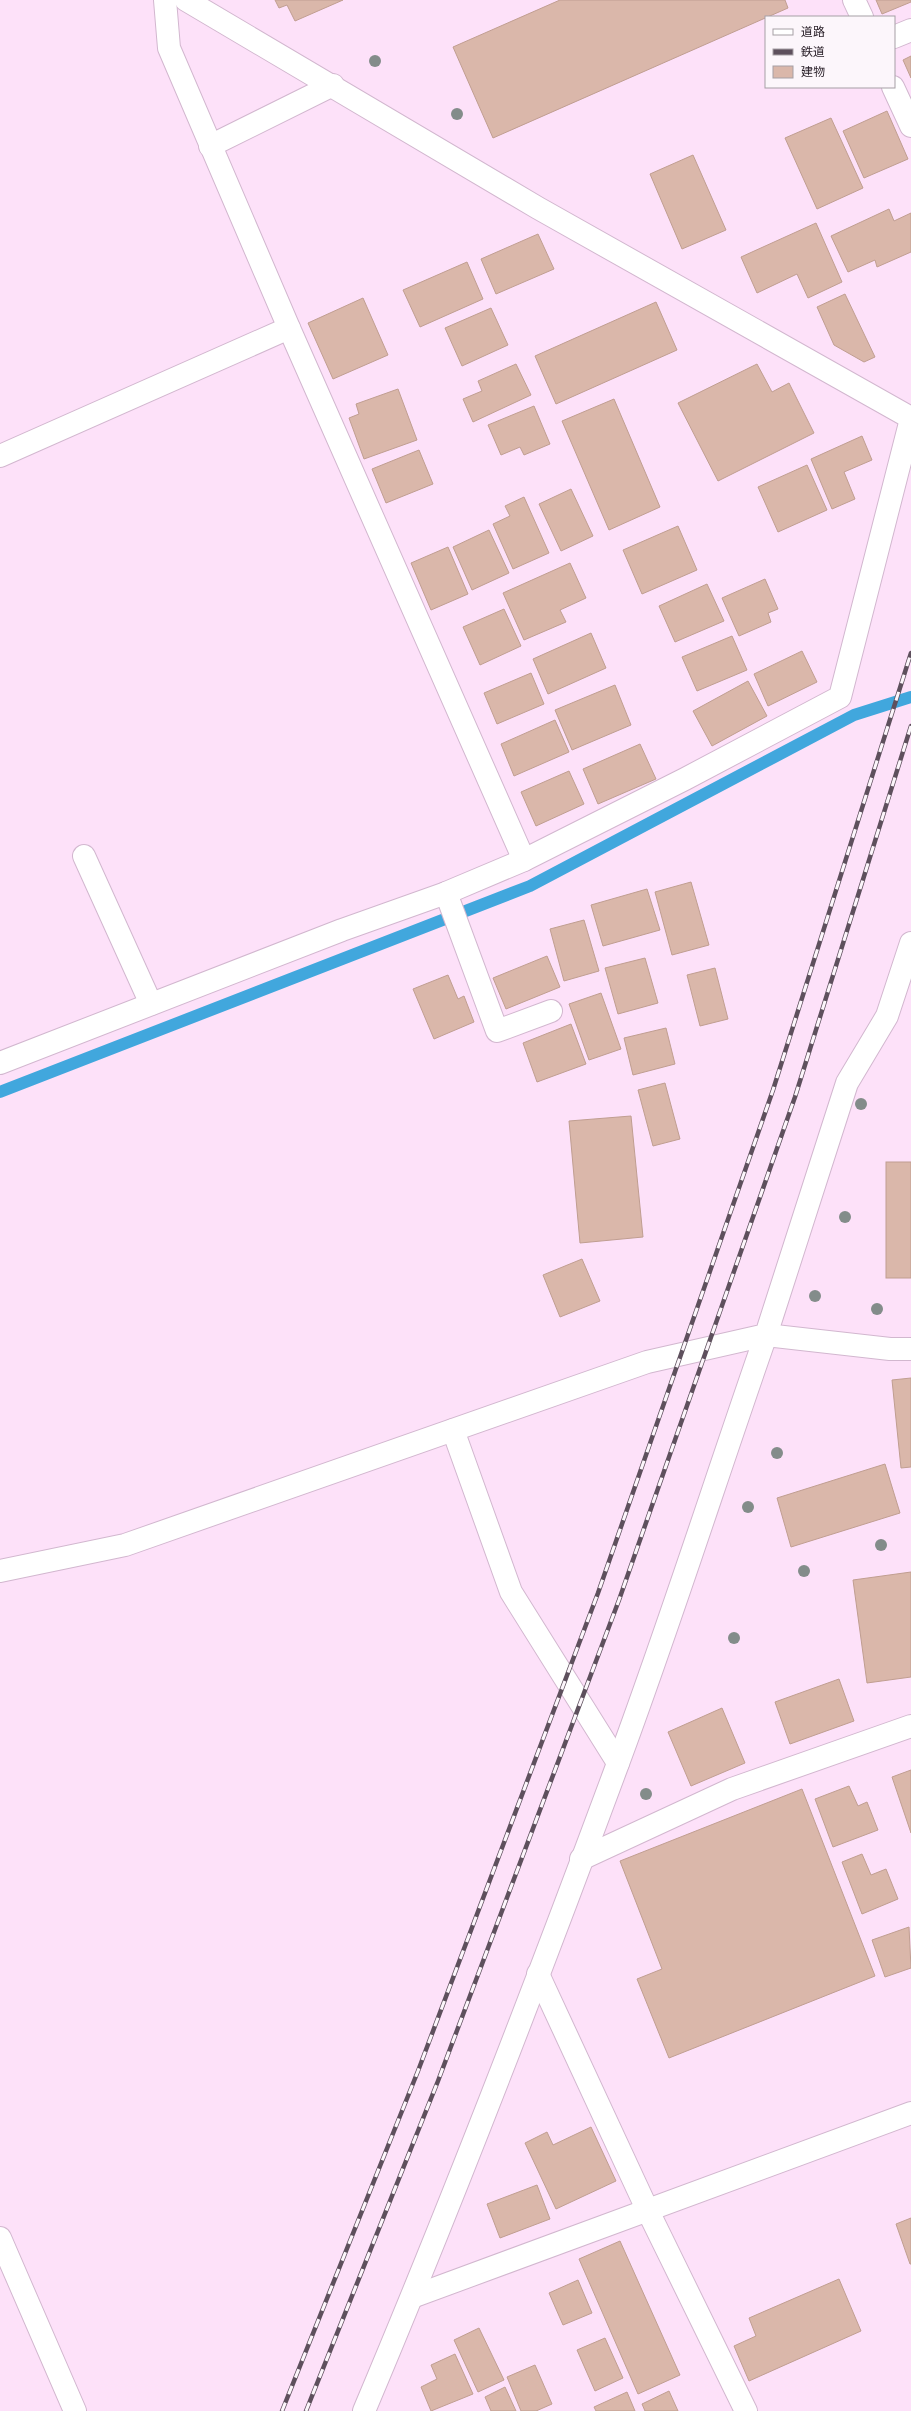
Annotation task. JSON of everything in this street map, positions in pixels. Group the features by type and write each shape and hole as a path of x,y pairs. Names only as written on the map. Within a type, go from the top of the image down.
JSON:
{"street":[{"path":"165,0 169,48 289,328 524,860"},
{"path":"0,1063 342,930 446,893 524,860 685,779 840,697 911,419 538,208 333,85 186,0"},
{"path":"854,0 862,16"},
{"path":"895,37 911,30"},
{"path":"210,146 333,85"},
{"path":"893,88 911,126"},
{"path":"0,456 289,328"},
{"path":"84,856 151,1004"},
{"path":"446,893 497,1031 551,1011"},
{"path":"364,2411 412,2297 618,1764 766,1335 847,1083 887,1016 911,943"},
{"path":"0,1571 125,1545 647,1362 766,1335 890,1349 911,1349"},
{"path":"453,1430 511,1592 618,1764"},
{"path":"581,1859 732,1789 911,1726"},
{"path":"538,1974 647,2209 746,2411"},
{"path":"412,2297 647,2209 911,2113"},
{"path":"0,2238 75,2411"}],"building":[{"path":"275,0 343,0 295,21 287,5 279,8"},
{"path":"560,0 785,0 788,8 770,16 765,16 765,18 493,138 453,47"},
{"path":"876,0 911,0 911,2 882,14"},
{"path":"911,56 911,78 903,60"},
{"path":"887,111 908,159 864,178 843,131"},
{"path":"831,118 863,188 817,209 785,138"},
{"path":"693,155 726,230 682,249 650,174"},
{"path":"889,209 894,221 911,213 911,252 877,267 875,260 848,272 831,236"},
{"path":"816,223 842,282 808,298 797,274 757,293 741,257"},
{"path":"538,234 554,269 496,294 481,259"},
{"path":"467,262 483,299 420,327 403,290"},
{"path":"845,294 875,357 864,362 834,345 817,307"},
{"path":"363,298 388,355 333,379 308,323"},
{"path":"656,302 677,350 556,404 535,356"},
{"path":"491,308 508,345 462,366 445,328"},
{"path":"516,364 531,395 473,422 463,399 482,391 478,381"},
{"path":"757,364 772,392 789,383 814,433 718,481 678,403"},
{"path":"398,389 417,440 364,459 349,418 359,414 356,404"},
{"path":"614,399 660,507 609,530 562,421"},
{"path":"534,406 550,444 524,455 520,447 501,455 488,425"},
{"path":"862,436 872,460 844,472 855,499 832,509 811,459"},
{"path":"419,450 433,484 386,503 372,469"},
{"path":"807,465 827,510 778,532 758,487"},
{"path":"571,489 593,536 561,551 539,504"},
{"path":"524,497 549,553 513,569 493,524 510,516 505,506"},
{"path":"678,526 697,570 642,594 623,550"},
{"path":"489,530 509,573 472,590 453,547"},
{"path":"448,547 468,594 431,610 411,563"},
{"path":"570,563 586,598 560,610 566,622 524,640 503,593"},
{"path":"765,579 778,609 768,613 771,622 739,636 722,598"},
{"path":"707,584 724,621 675,642 659,606"},
{"path":"504,609 521,646 480,665 463,627"},
{"path":"591,633 606,668 548,694 533,659"},
{"path":"732,636 747,670 697,691 682,657"},
{"path":"802,651 817,682 768,706 754,674"},
{"path":"531,673 544,704 497,724 484,693"},
{"path":"748,681 767,716 712,746 693,711"},
{"path":"615,685 631,725 572,750 555,710"},
{"path":"555,720 569,752 514,776 501,744"},
{"path":"640,744 656,779 598,804 583,769"},
{"path":"569,771 584,804 536,826 521,792"},
{"path":"691,882 709,945 672,955 655,892"},
{"path":"647,889 660,930 603,946 591,905"},
{"path":"584,920 599,971 564,981 550,929"},
{"path":"547,956 560,987 506,1009 493,978"},
{"path":"645,958 658,1003 618,1014 605,968"},
{"path":"715,968 728,1019 700,1026 687,975"},
{"path":"448,975 458,999 464,996 474,1022 434,1039 413,989"},
{"path":"601,993 621,1049 589,1060 569,1004"},
{"path":"571,1024 586,1064 537,1082 523,1043"},
{"path":"666,1028 675,1064 633,1075 624,1038"},
{"path":"665,1083 680,1139 653,1146 638,1090"},
{"path":"631,1116 643,1237 580,1243 569,1121"},
{"path":"886,1162 911,1162 911,1278 886,1278"},
{"path":"582,1259 600,1301 560,1317 543,1275"},
{"path":"911,1378 911,1467 901,1468 892,1380"},
{"path":"885,1464 900,1513 791,1547 777,1498"},
{"path":"911,1572 911,1677 867,1683 853,1580"},
{"path":"839,1679 854,1721 790,1744 775,1702"},
{"path":"722,1708 745,1763 691,1786 668,1732"},
{"path":"911,1770 911,1833 892,1777"},
{"path":"849,1786 858,1806 867,1802 878,1830 833,1847 815,1799"},
{"path":"802,1789 875,1976 669,2058 637,1979 662,1969 620,1861"},
{"path":"862,1854 871,1875 886,1869 898,1899 862,1914 842,1862"},
{"path":"909,1927 911,1968 885,1977 872,1940"},
{"path":"591,2127 616,2181 556,2209 525,2143 547,2132 553,2145"},
{"path":"537,2185 550,2219 500,2238 487,2204"},
{"path":"911,2218 911,2264 910,2264 896,2224"},
{"path":"620,2241 680,2375 638,2394 579,2259"},
{"path":"839,2279 861,2331 749,2381 734,2346 756,2336 749,2318"},
{"path":"578,2280 592,2313 563,2325 549,2293"},
{"path":"479,2328 504,2380 478,2392 454,2340"},
{"path":"605,2338 623,2378 595,2391 577,2350"},
{"path":"455,2354 473,2394 431,2411 421,2387 437,2379 431,2365"},
{"path":"535,2365 552,2404 536,2411 521,2411 507,2377"},
{"path":"505,2387 516,2411 491,2411 485,2397"},
{"path":"669,2391 678,2411 645,2411 642,2404"},
{"path":"627,2392 635,2411 596,2411 594,2407"}],"waterway":[{"path":"0,1092 530,886 854,715 911,697"}],"railway":[{"path":"282,2411 418,2071 598,1593 773,1090 911,653"},
{"path":"306,2411 438,2081 619,1600 795,1097 911,726"}]}
